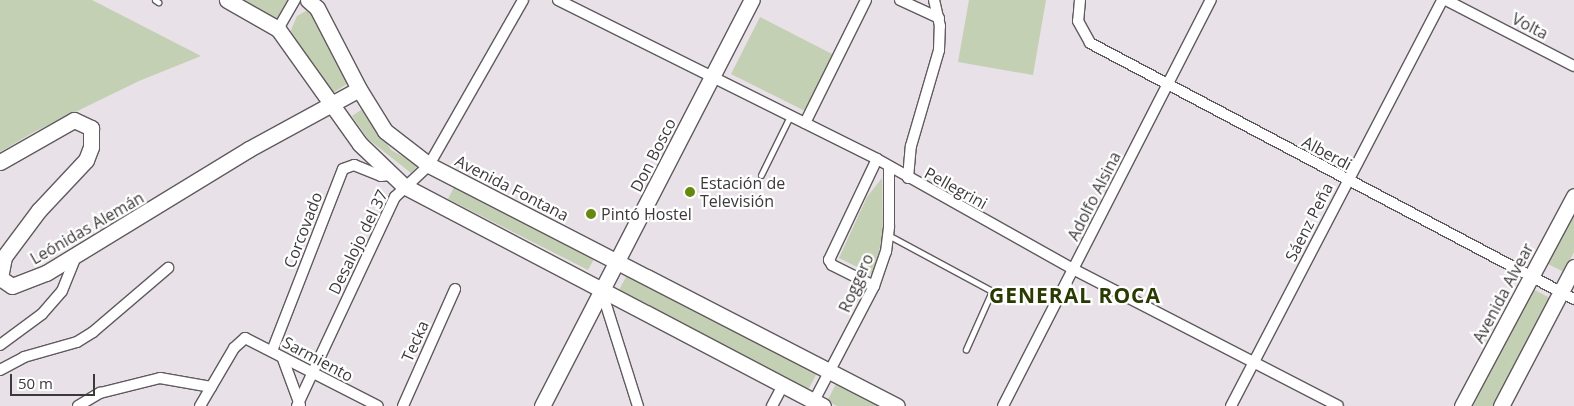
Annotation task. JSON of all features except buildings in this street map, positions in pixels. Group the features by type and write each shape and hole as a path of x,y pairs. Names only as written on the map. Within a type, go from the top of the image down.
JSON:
{"street":[{"path":"227,0 278,29 331,105 369,155 404,186 818,404"},
{"path":"278,29 294,0"},
{"name":"Avenida Fontana","path":"308,0 317,8 359,89 385,131 429,165 897,406"},
{"name":"Desalojo del 37","path":"299,405 311,373 395,196 429,165 523,0"},
{"name":"Pellegrini","path":"558,0 877,159 1073,269 1338,406"},
{"name":"Don Bosco","path":"542,406 752,0"},
{"path":"805,123 866,0"},
{"path":"900,0 939,18"},
{"path":"908,178 911,146 938,50 939,18 934,0"},
{"name":"Alberdi","path":"1080,0 1078,20 1090,43 1347,180 1532,275 1567,296"},
{"name":"Adolfo Alsina","path":"1003,406 1211,0"},
{"name":"Sáenz Peña","path":"1231,406 1442,0"},
{"name":"Volta","path":"1446,0 1574,66"},
{"name":"Leónidas Alemán","path":"0,162 74,120 91,128 91,147 86,160 16,239 4,257 0,278 12,286 46,273 249,149 359,89"},
{"name":"Roggero","path":"874,286 832,265 829,260 877,159"},
{"name":"Corcovado","path":"272,351 343,169 354,165 381,176 390,175"},
{"name":"Roggero","path":"818,404 829,372 874,286 888,235 889,167"},
{"name":"Avenida Alvear","path":"1462,406 1574,196"},
{"path":"0,345 42,314 62,291 77,254"},
{"path":"1501,406 1567,296 1574,267"},
{"path":"0,370 24,357 76,342 93,332 168,268"},
{"name":"Tecka","path":"403,406 455,289"},
{"path":"602,289 638,406"},
{"name":"Sarmiento","path":"211,387 234,348 245,338 378,406"},
{"path":"283,359 299,405"},
{"path":"78,406 118,387 160,378 211,387 200,406"},
{"path":"772,406 783,385"}],"lane":[{"path":"761,175 790,115"},
{"path":"888,235 992,291 966,349"}],"green space":[{"path":"0,0 92,0 201,56 139,81 34,132 0,152"},
{"path":"236,0 288,0 276,21"},
{"path":"969,0 1046,0 1033,75 958,62"},
{"path":"306,11 317,16 350,82 333,93 293,40 291,30 297,16"},
{"path":"760,17 834,55 805,111 731,74"},
{"path":"364,108 391,150 418,165 411,173 368,139 352,116"},
{"path":"882,178 883,234 873,275 839,258 867,197"},
{"path":"454,187 594,259 588,270 448,199"},
{"path":"1574,210 1574,252 1564,272 1546,263"},
{"path":"627,275 817,373 808,390 618,292"},
{"path":"1533,289 1550,298 1495,406 1473,406"},
{"path":"836,384 880,406 837,406 827,401"}],"place":[{"name":"Estación de Televisión","path":"690,192"},
{"name":"Pintó Hostel","path":"591,214"}],"district":[{"name":"GENERAL ROCA","path":"1075,295"}]}
